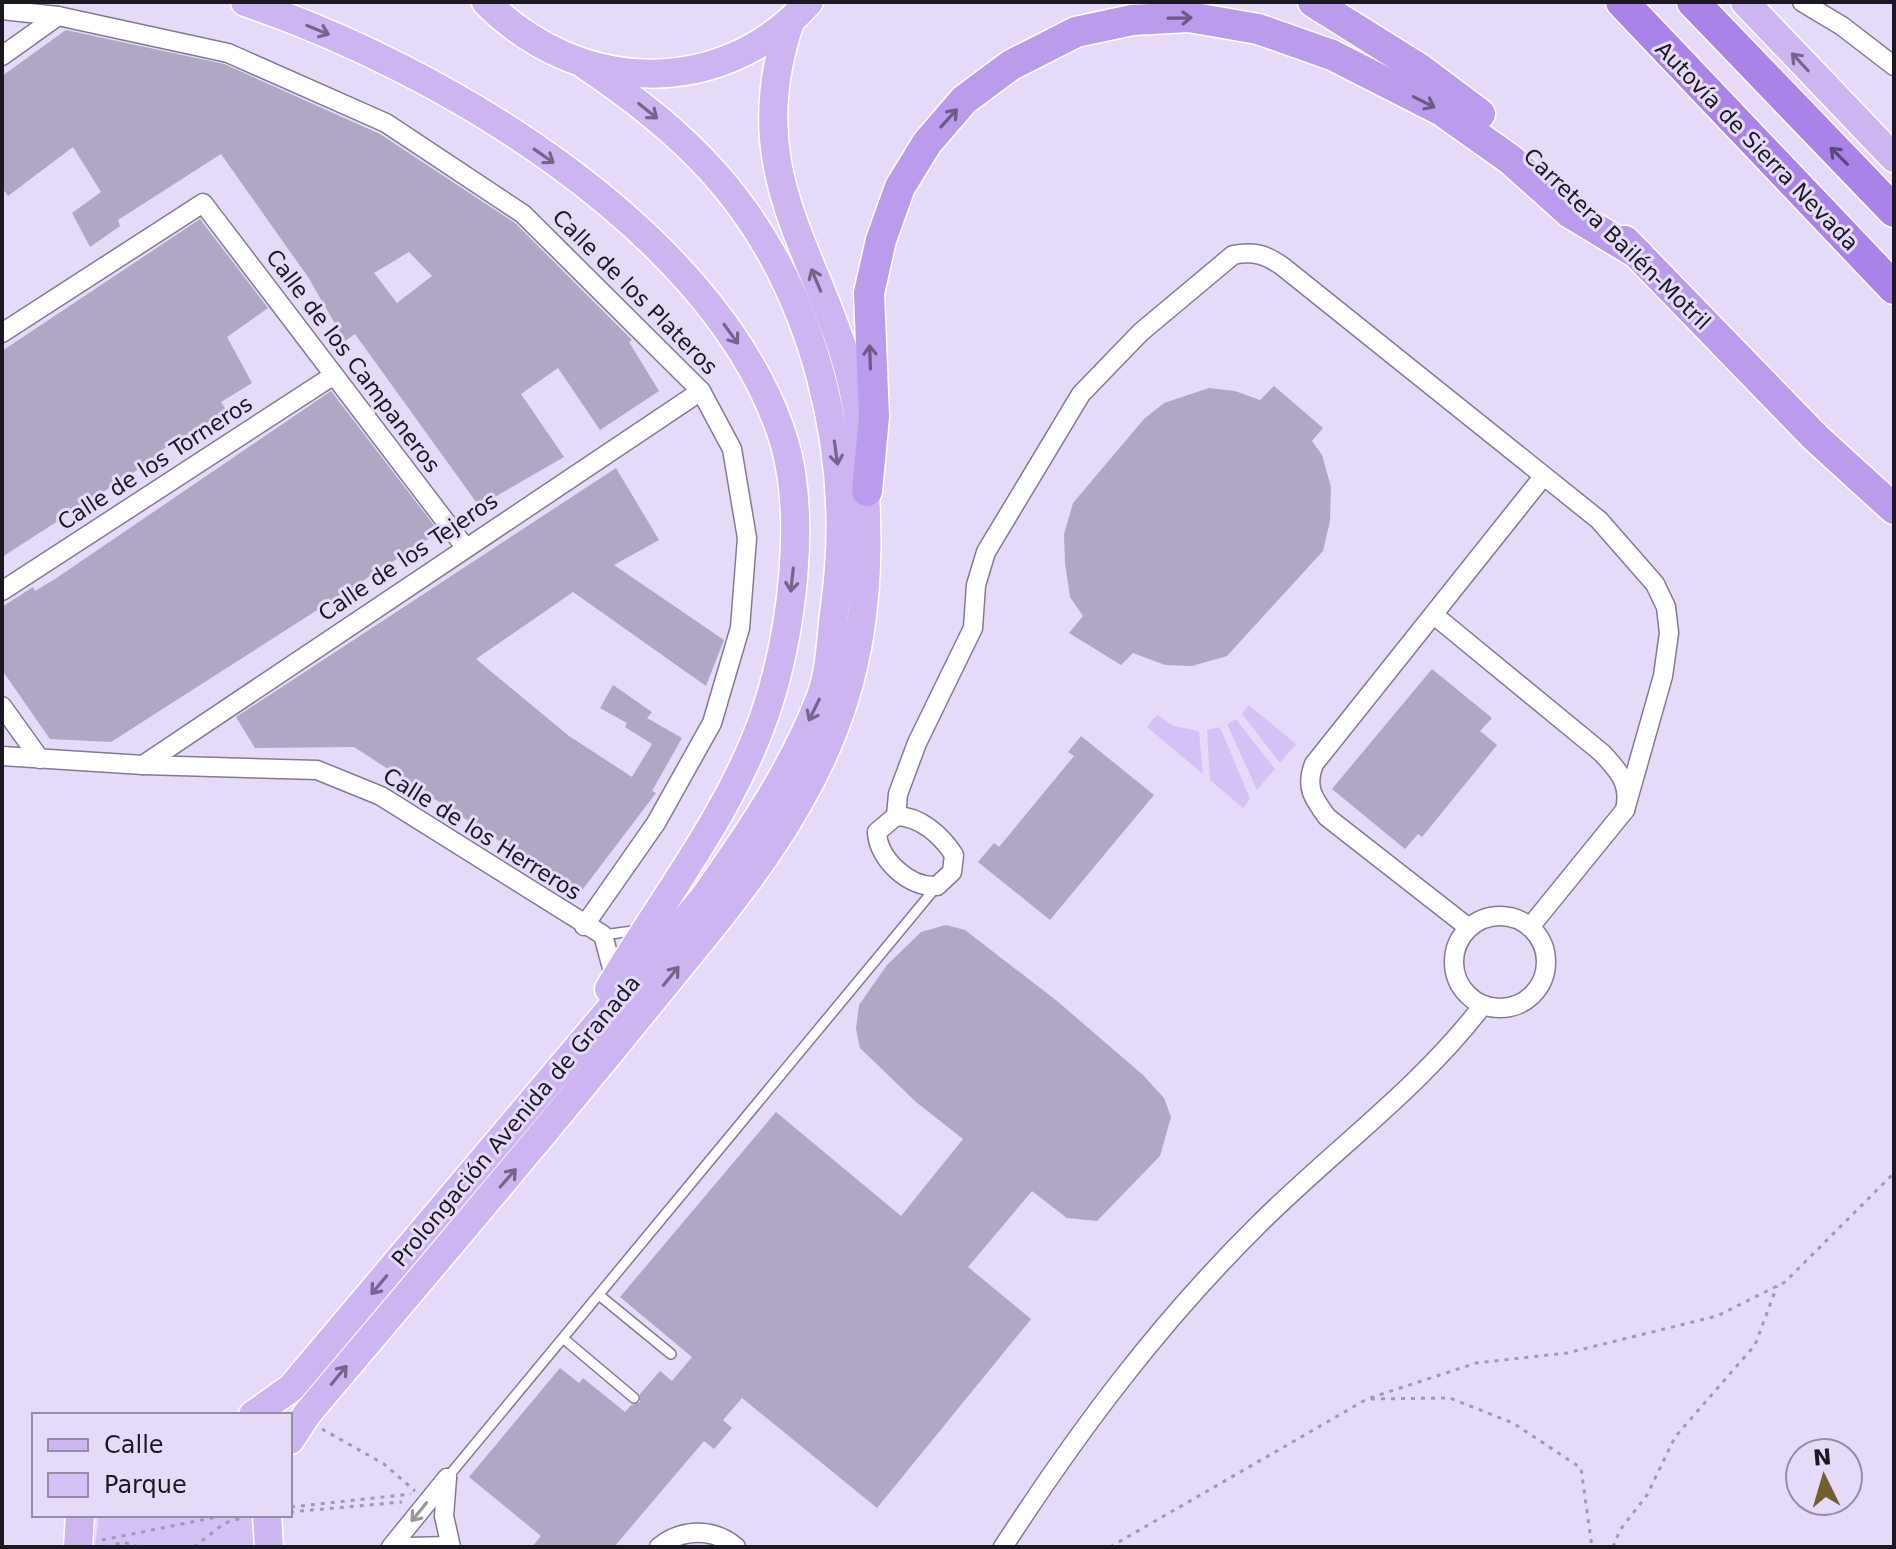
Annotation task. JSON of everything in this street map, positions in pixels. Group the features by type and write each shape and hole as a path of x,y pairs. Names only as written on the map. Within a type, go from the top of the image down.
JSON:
{"highway":[{"path":"1225,2 1442,111 1511,160 1570,213 1638,254"},
{"name":"Carretera Bailén-Motril","path":"1313,2 1420,69 1508,136 1578,195 1815,437 1894,509"},
{"name":"Autovía de Sierra Nevada","path":"1622,2 1894,288"},
{"path":"1693,2 1804,122 1894,211"},
{"path":"867,491 874,417 869,293 881,240 900,187 927,143 964,100 1011,65 1076,32 1132,20 1189,17 1258,29 1332,55"}],"main road":[{"path":"245,2 385,58 451,93 550,160 626,219 678,267 755,368 782,432 792,487 796,545 789,608 765,714 720,811 661,923 615,979 562,1068"},
{"path":"486,2 532,39 585,65 636,74 678,73 725,60 758,44 800,12"},
{"path":"1745,2 1894,158"},
{"name":"Prolongación Avenida de Granada","path":"302,1433 307,1414 524,1158 767,855 815,775 839,714 855,656 869,546 867,491 859,421 838,333 793,226 774,157 771,112 776,68 800,12"},
{"name":"Prolongación Avenida de Granada","path":"256,1413 291,1388 703,899 764,813 823,693 840,573 841,529 835,447 815,360 788,291 741,211 716,176 672,130 585,65"},
{"path":"81,1517 90,1544"},
{"path":"267,1517 270,1546"}],"street":[{"path":"1802,2 1894,66"},
{"name":"Calle de los Plateros","path":"2,10 58,16 228,53 386,123 523,214 701,391 732,449 747,538 740,628 712,723 656,823 584,926"},
{"path":"2,56 58,16"},
{"name":"Calle de los Campaneros","path":"2,333 203,203 465,547"},
{"path":"896,816 914,820 931,830 954,855 952,872 937,886 917,883 900,872 880,850 877,832 896,816 898,794 917,743 973,628 976,585 986,552 1081,394 1141,332 1233,255 1250,252 1275,261 1542,478 1599,520 1655,584 1666,607 1669,633 1663,676 1625,810 1530,927"},
{"name":"Calle de los Torneros","path":"2,591 334,375"},
{"name":"Calle de los Tejeros","path":"143,765 701,391"},
{"path":"1469,928 1327,817 1311,795 1308,778 1314,764 1542,478"},
{"path":"1434,615 1602,753 1623,775 1628,797 1625,810"},
{"path":"2,706 40,759"},
{"name":"Calle de los Herreros","path":"2,756 143,765 317,770 381,796 584,926 603,935"},
{"path":"1495,916 1517,920 1530,927 1540,940 1546,957 1544,974 1537,989 1517,1004 1500,1007 1483,1005 1466,993 1456,974 1455,953 1469,928 1495,916"},
{"path":"603,935 615,979"},
{"path":"1003,1547 1116,1381 1195,1289 1261,1222 1382,1115 1483,1005"},
{"path":"391,1547 447,1478"},
{"path":"409,1547 450,1547 444,1516 447,1478"},
{"path":"659,1547 682,1535 702,1533 722,1538 736,1547"}],"lane":[{"path":"603,935 661,923 741,834 764,813"},
{"path":"447,1478 937,886"},
{"path":"599,1295 671,1354"},
{"path":"564,1339 634,1398"}],"path":[{"path":"1110,1547 1367,1399 1476,1363 1567,1353 1717,1316 1777,1286 1894,1173"},
{"path":"1613,1547 1620,1530 1647,1495 1675,1437 1755,1345 1777,1286"},
{"path":"1367,1399 1450,1398 1513,1423 1581,1468 1592,1547"},
{"path":"292,1509 418,1494 384,1464 302,1433"},
{"path":"292,1509 404,1502 420,1511"},
{"path":"90,1544 218,1517"},
{"path":"194,1547 225,1523 246,1517"},
{"path":"106,1547 123,1542 139,1547"}],"green space":[{"path":"1249,705 1296,744 1280,763 1242,714"},
{"path":"1157,715 1174,726 1199,731 1203,774 1147,727"},
{"path":"1236,719 1275,769 1257,790 1227,724"},
{"path":"1220,727 1250,799 1243,808 1210,780 1207,730"},
{"path":"99,1517 254,1517 256,1547 95,1547"}],"building":[{"path":"66,30 224,64 380,134 515,223 632,340 629,342 659,391 600,430 558,368 521,394 564,457 479,506 355,334 345,341 308,277 221,154 118,220 120,226 90,247 72,213 101,192 73,147 8,196 2,188 2,76","holes":["409,252 432,276 397,303 374,273"]},
{"path":"200,219 268,308 227,337 252,383 221,402 227,411 160,451 162,454 2,557 2,351"},
{"path":"1274,386 1323,428 1312,441 1322,455 1331,487 1330,521 1323,551 1227,656 1192,666 1165,665 1133,653 1121,665 1069,633 1083,616 1070,597 1065,563 1064,534 1073,503 1144,419 1164,403 1209,388 1235,391 1260,400"},
{"path":"331,391 439,532 111,742 50,739 2,670 2,607 33,587 35,591 55,579"},
{"path":"616,468 659,540 614,565 724,640 706,686 573,592 476,659 569,736 632,777 652,744 625,727 627,723 600,708 613,685 652,712 647,718 682,738 652,791 656,793 580,893 354,747 255,748 236,717"},
{"path":"1432,669 1492,718 1480,731 1497,745 1422,837 1418,834 1405,849 1332,789"},
{"path":"1081,736 1154,795 1050,920 978,862 994,843 999,847 1074,756 1068,752"},
{"path":"946,925 965,930 1057,1001 1143,1075 1164,1098 1171,1117 1160,1156 1097,1221 1067,1218 1032,1191 968,1267 1031,1319 877,1508 742,1398 723,1420 732,1428 714,1449 704,1441 614,1547 532,1547 541,1536 469,1477 560,1368 579,1383 583,1378 625,1412 631,1405 640,1402 640,1394 660,1371 672,1381 692,1357 620,1297 776,1112 901,1216 963,1139 916,1102 860,1048 856,1029 859,1005 887,965 921,932"}]}
